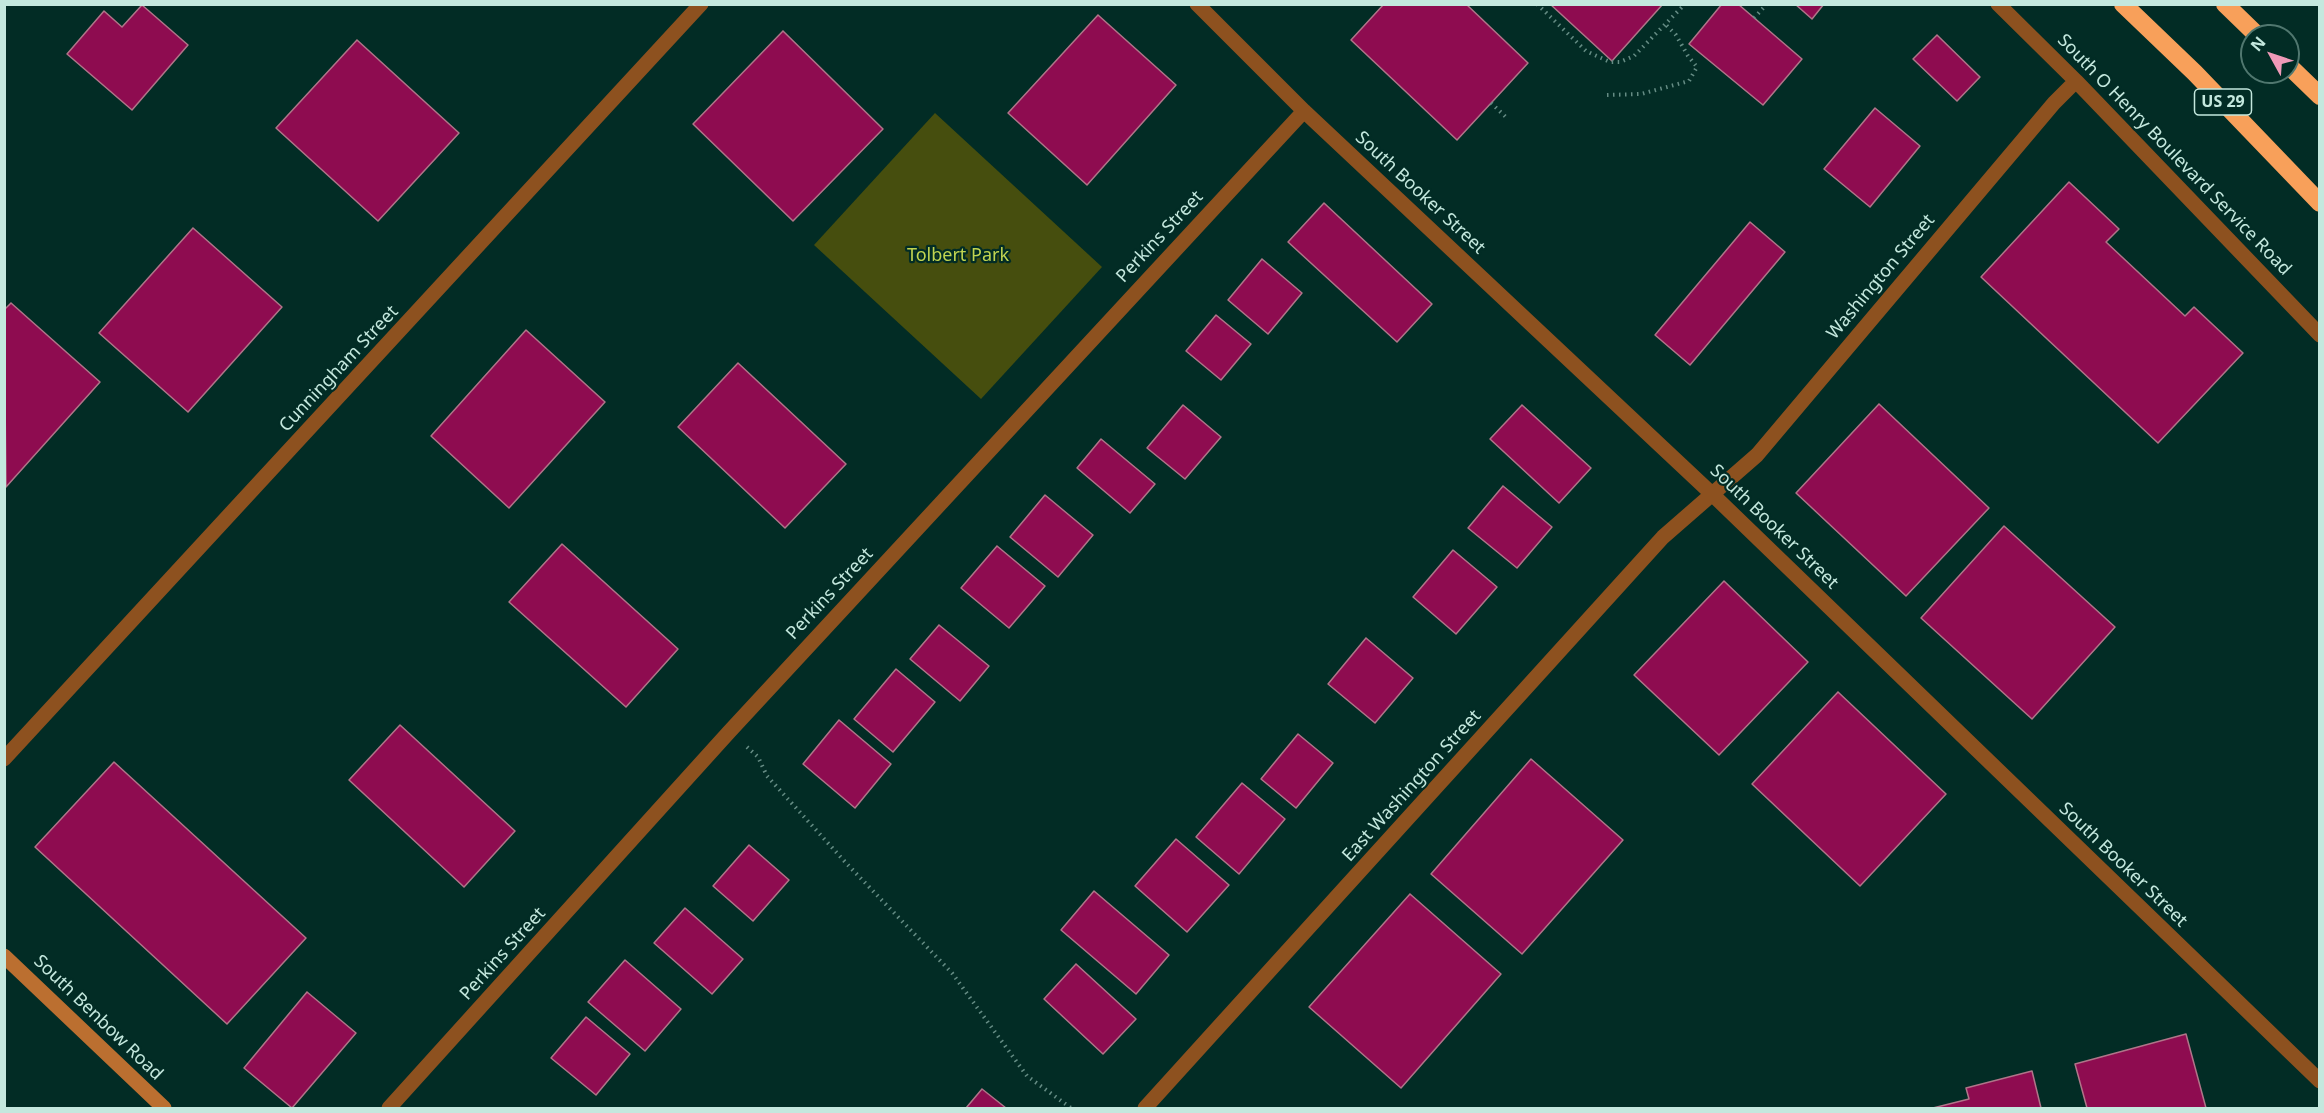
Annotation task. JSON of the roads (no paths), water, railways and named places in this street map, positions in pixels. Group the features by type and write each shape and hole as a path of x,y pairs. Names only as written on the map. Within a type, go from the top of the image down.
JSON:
{"highway":[{"name":"US 29","path":"2122,4 2195,73 2319,203"},
{"path":"2225,4 2246,24"},
{"path":"2300,77 2319,96"}],"street":[{"name":"Cunningham Street","path":"4,759 701,4"},
{"name":"South Booker Street","path":"1197,4 1304,111 1712,494 2319,1080"},
{"name":"South O Henry Boulevard Service Road","path":"1998,4 2076,81 2319,335"},
{"name":"Washington Street","path":"1712,494 1757,455 2054,103 2076,81"},
{"name":"Perkins Street","path":"389,1108 729,732 1304,111"},
{"name":"East Washington Street","path":"1145,1108 1663,537 1712,494"},
{"name":"South Benbow Road","path":"4,956 164,1108"}],"park label":[{"name":"Tolbert Park","path":"958,256"}]}
